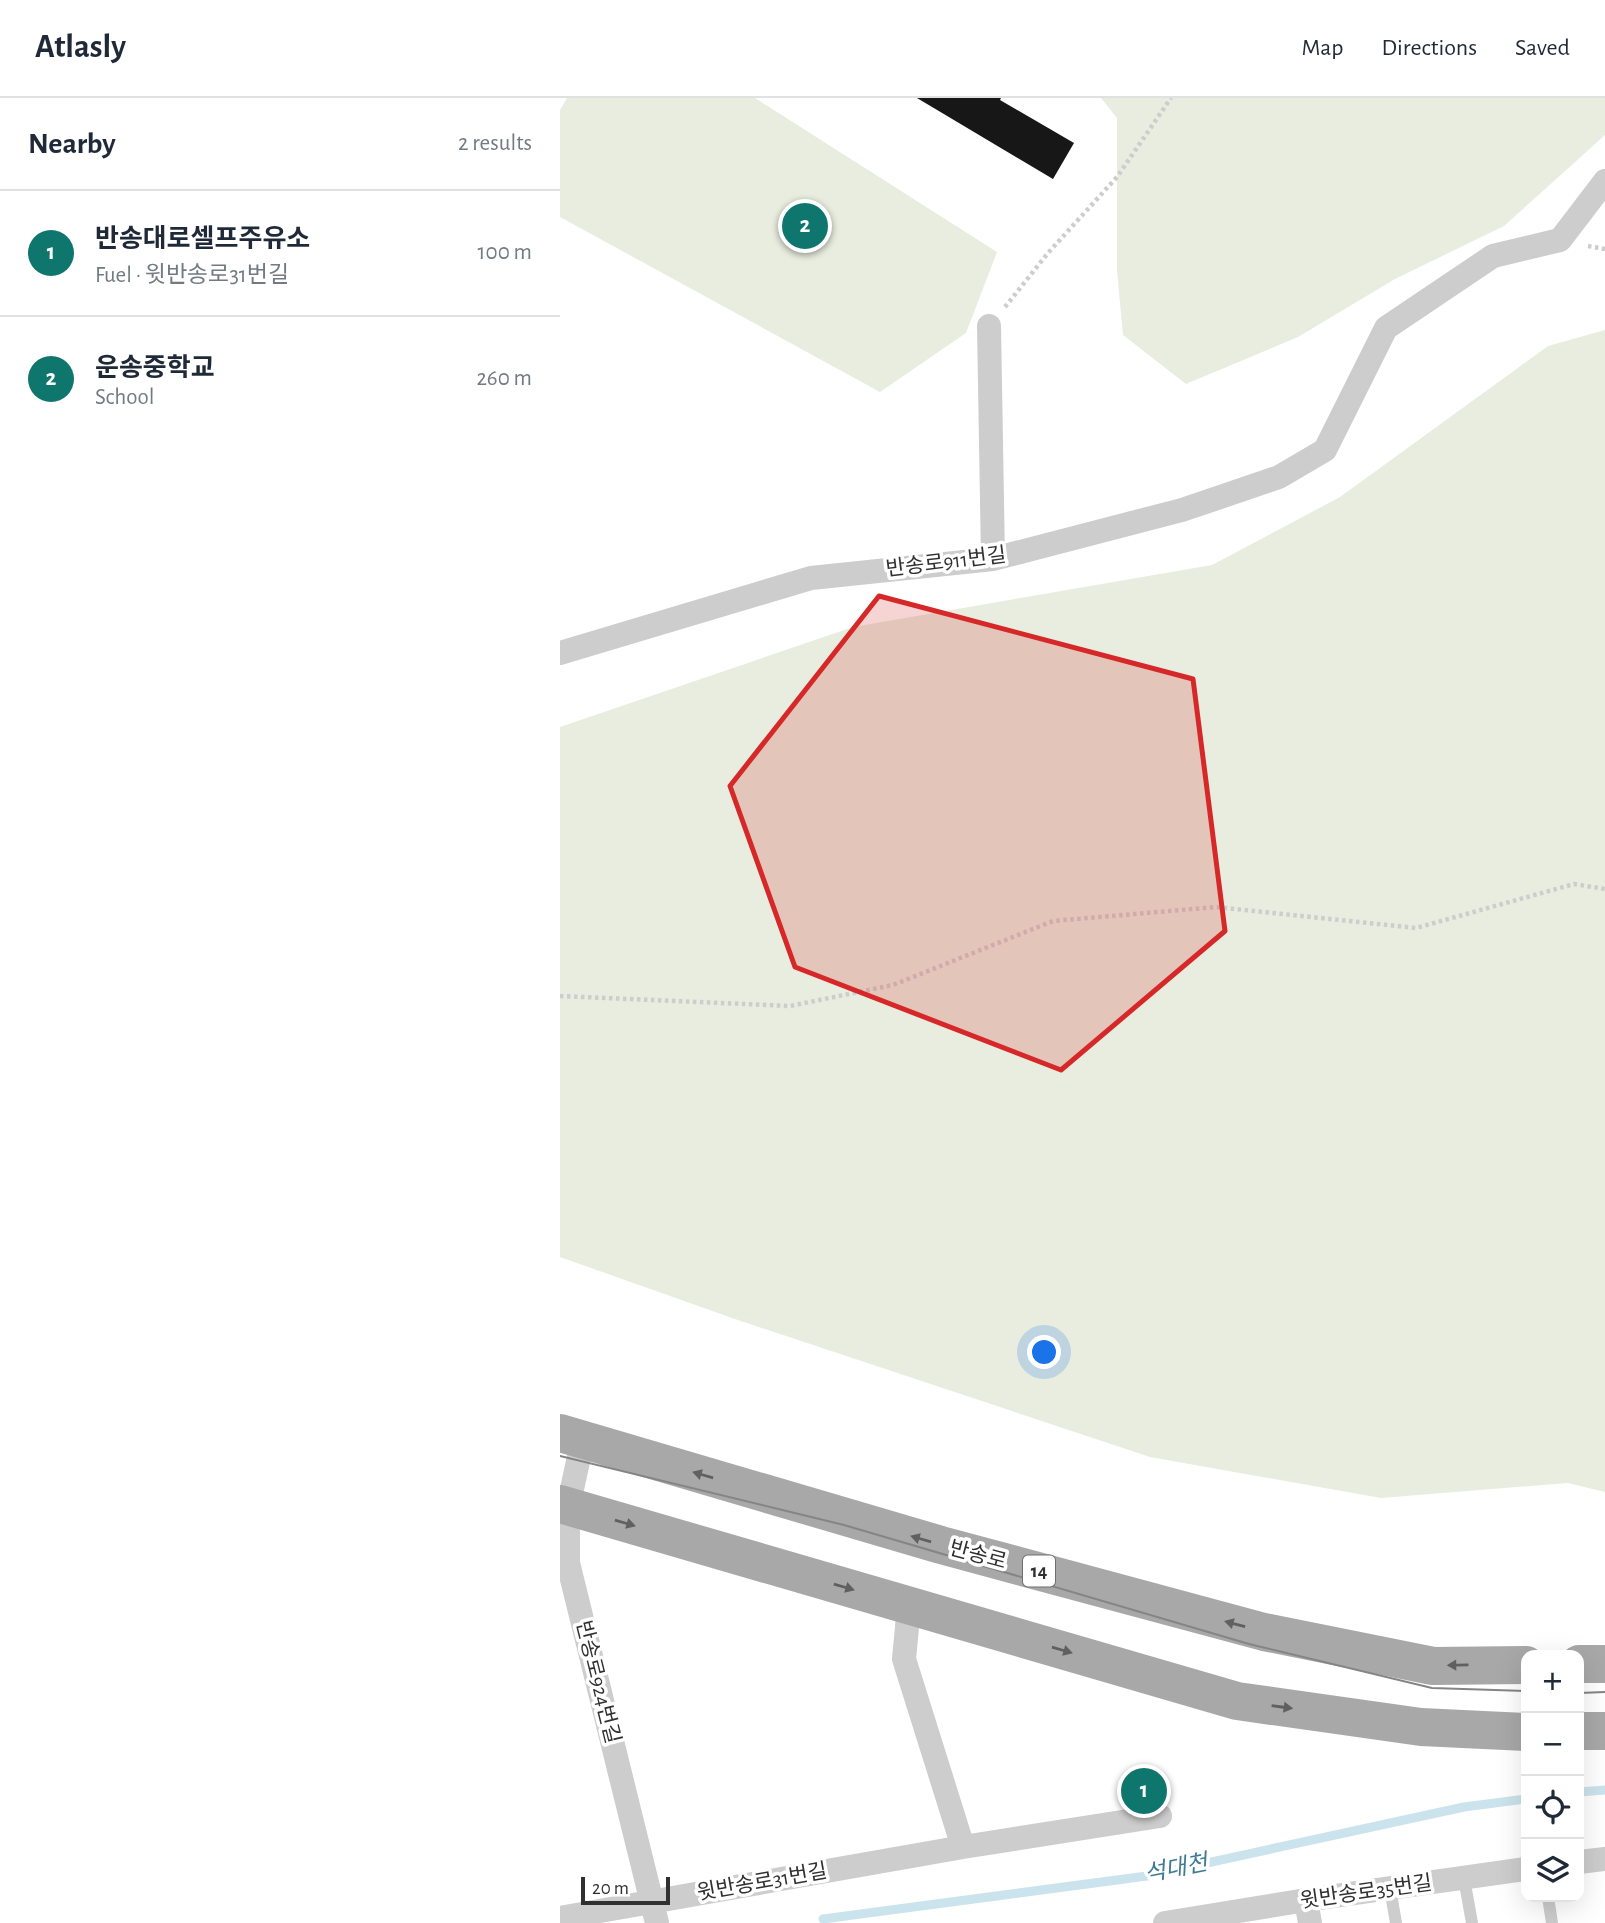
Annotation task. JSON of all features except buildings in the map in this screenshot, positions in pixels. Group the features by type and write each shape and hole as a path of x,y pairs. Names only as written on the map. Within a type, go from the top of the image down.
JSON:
{"main road":[{"name":"반송로","path":"571,1436 941,1545 1264,1632 1433,1666 1521,1665"},
{"path":"564,1505 1237,1701 1421,1727 1521,1732"},
{"path":"1584,1664 1605,1664"},
{"path":"1584,1731 1605,1731"}],"street":[{"name":"반송로911번길","path":"560,653 811,578 993,559 1182,510 1279,477 1325,450 1386,328 1493,256 1560,240 1605,181"},
{"path":"989,326 993,559"},
{"name":"반송로924번길","path":"571,1436 564,1505 568,1563 655,1912"},
{"path":"909,1606 904,1659 963,1847"},
{"name":"윗반송로31번길","path":"560,1917 655,1912 963,1847 1160,1816"},
{"path":"1584,1861 1605,1858"},
{"name":"윗반송로35번길","path":"1165,1923 1308,1912 1390,1888 1521,1871"}],"lane":[{"path":"1464,1878 1472,1923"},
{"path":"1390,1888 1396,1923"},
{"path":"1549,1902 1552,1923"}],"path":[{"path":"989,326 1048,253 1117,177 1171,98"},
{"path":"560,996 790,1006 893,985 1053,921 1216,907 1416,928 1574,884 1605,889"}],"highlighted area":[{"path":"879,596 1193,679 1225,931 1061,1070 795,967 730,786"}],"shaded area":[{"path":"567,98 755,98 997,252 966,333 880,392 560,217 560,110"},
{"path":"1101,98 1605,98 1605,135 1504,226 1395,279 1298,337 1186,384 1123,335 1117,271 1117,118"},
{"path":"1605,330 1605,1492 1568,1483 1381,1498 1150,1457 735,1319 560,1257 560,727 853,627 1212,565 1340,497 1548,346"}],"waterway":[{"name":"석대천","path":"1584,1792 1605,1790"},
{"name":"석대천","path":"823,1919 1147,1876 1464,1807 1521,1800"}],"tram line":[{"path":"560,1456 844,1525 1249,1644 1432,1688 1521,1691"},
{"path":"1584,1693 1605,1692"}],"place":[{"name":"운송중학교","path":"805,226"},
{"name":"반송대로셀프주유소","path":"1144,1791"}]}
